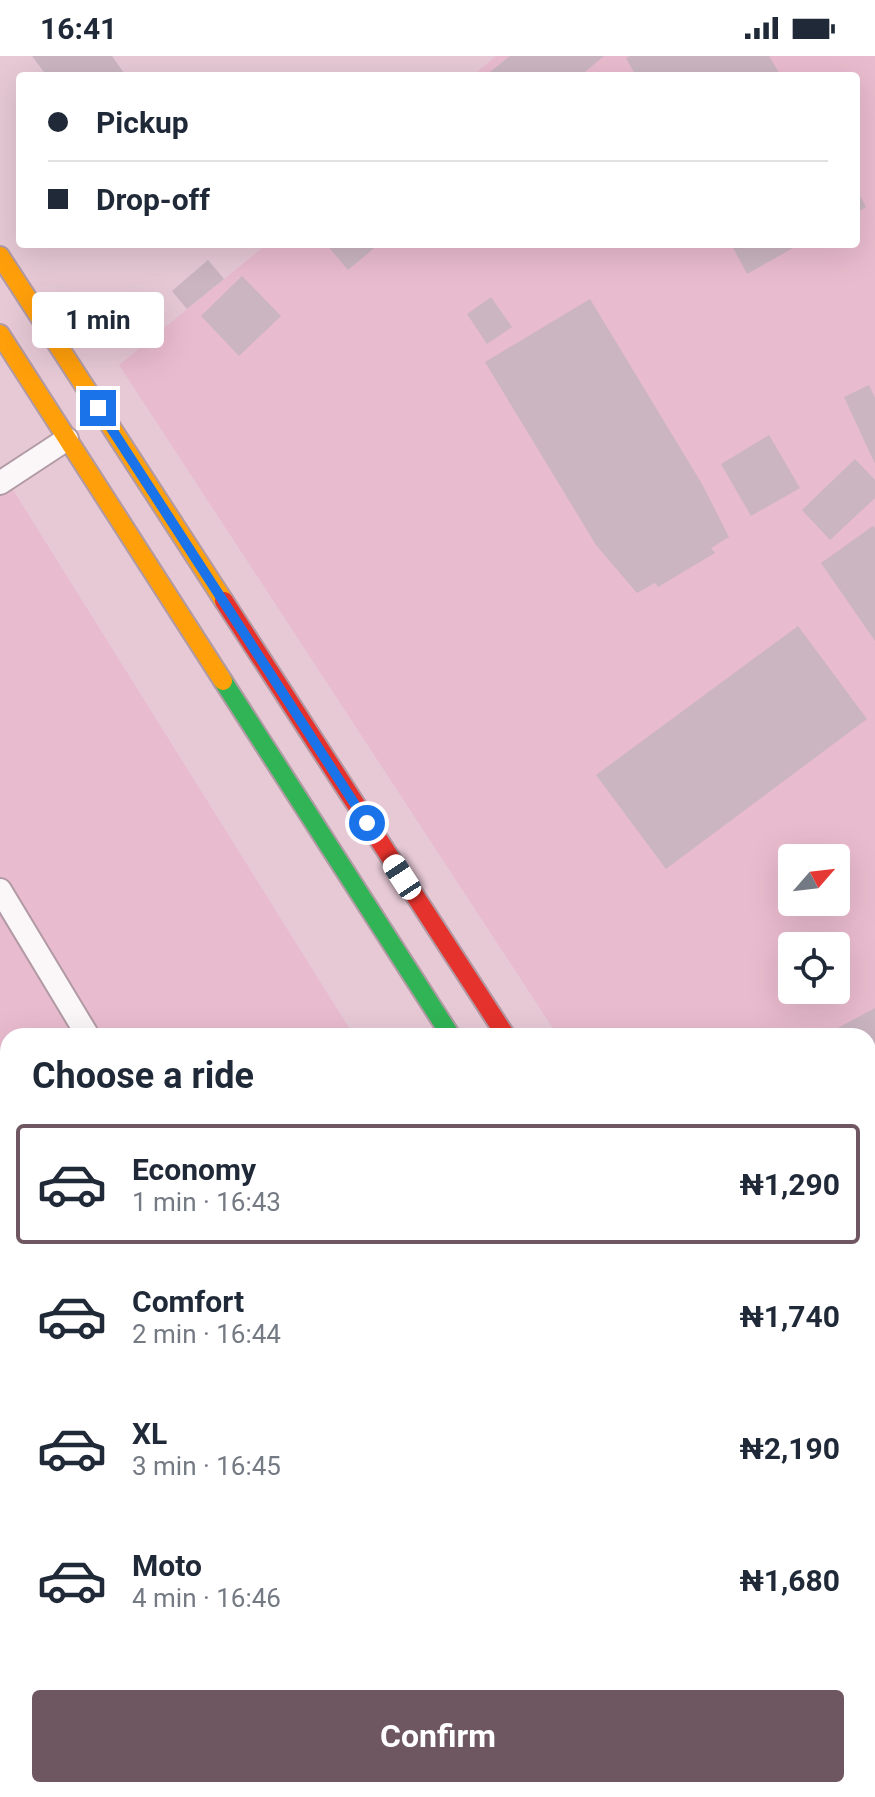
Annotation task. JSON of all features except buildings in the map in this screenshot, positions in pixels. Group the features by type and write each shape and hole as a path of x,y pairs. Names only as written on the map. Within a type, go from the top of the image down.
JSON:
{"main road":[{"path":"0,256 501,1028"},
{"path":"0,334 446,1028"}],"lane":[{"path":"0,483 67,439"},
{"path":"0,890 83,1028"}],"shaded area":[{"path":"496,56 875,56 875,1028 553,1028 119,365 262,248 860,248 860,72 477,72"},
{"path":"0,469 349,1028 0,1028"}],"traffic: fast":[{"path":"223,681 446,1028"}],"traffic: slow":[{"path":"0,256 224,601"},
{"path":"0,334 223,681"}],"traffic: jam":[{"path":"224,601 501,1028"}],"route":[{"path":"98,408 367,823"}]}
